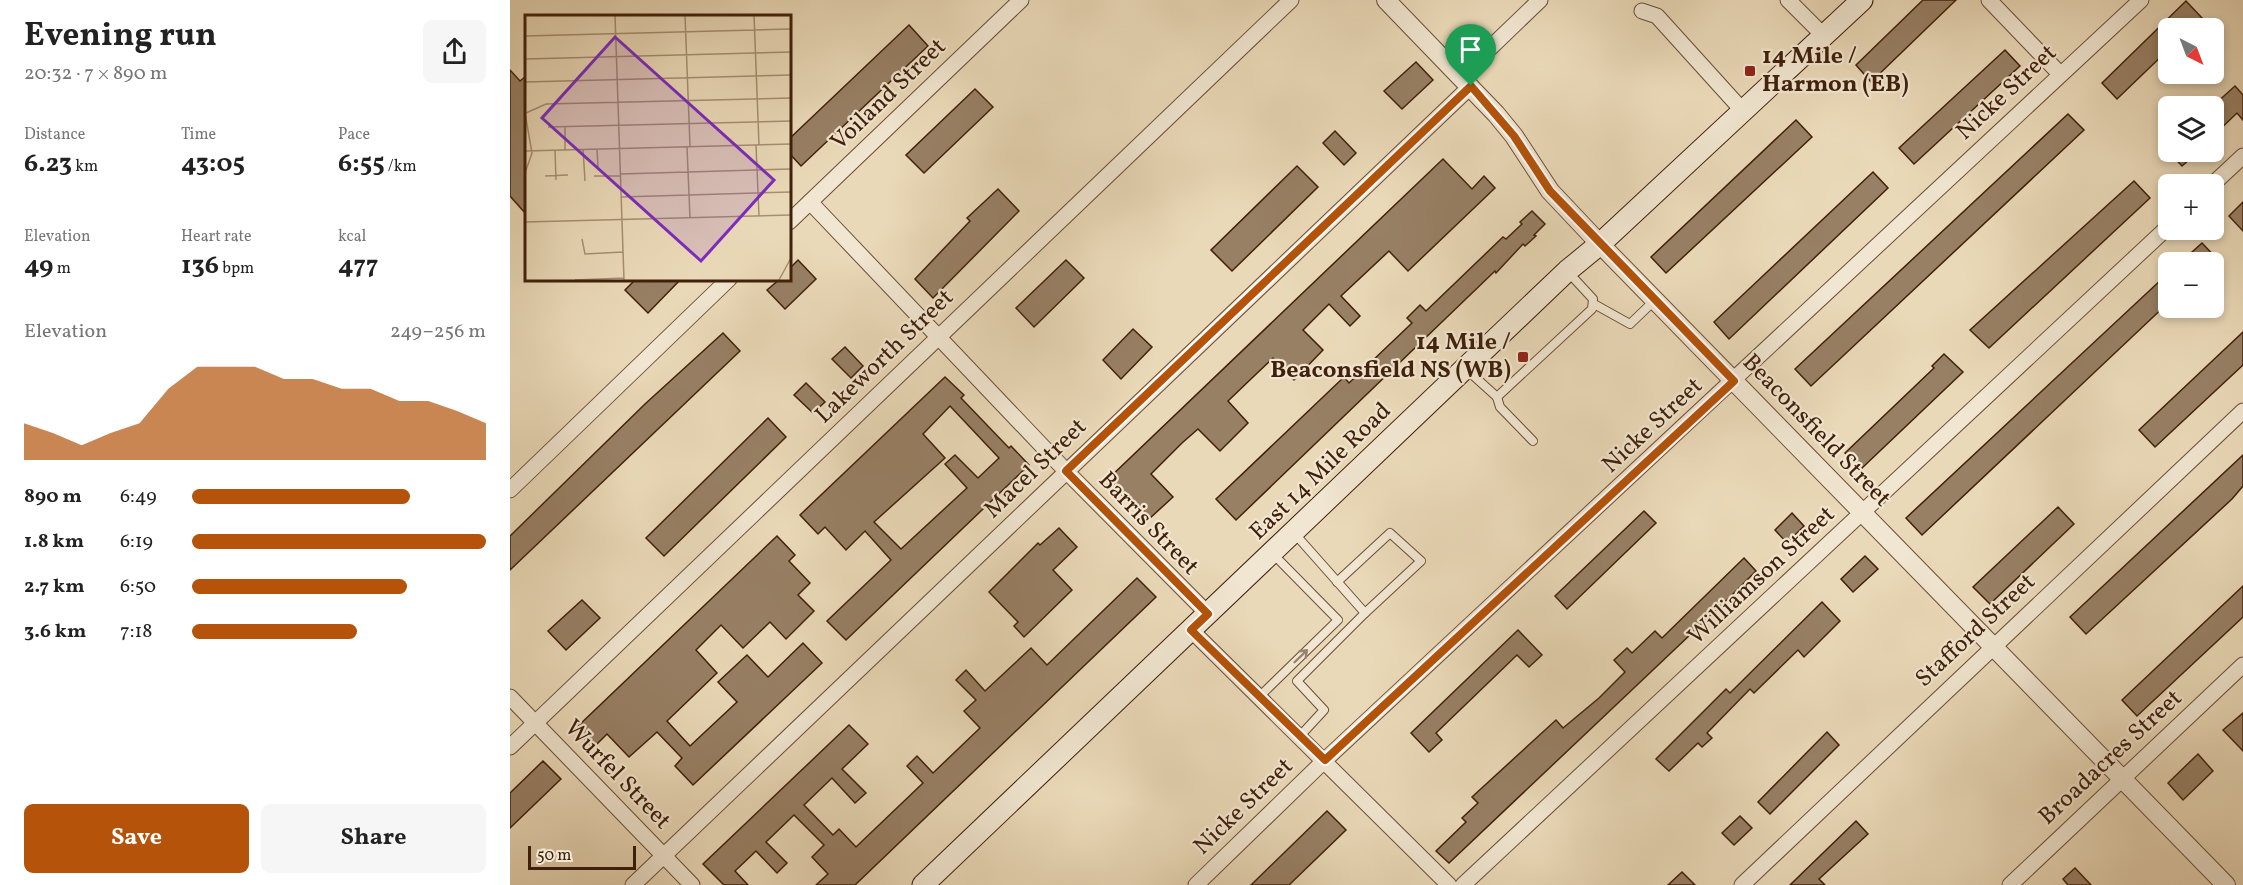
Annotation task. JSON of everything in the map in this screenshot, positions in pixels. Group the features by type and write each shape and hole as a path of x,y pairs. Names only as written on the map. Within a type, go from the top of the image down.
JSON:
{"main road":[{"name":"East 14 Mile Road","path":"922,885 1567,271 1600,244 1862,0"}],"street":[{"name":"Voiland Street","path":"790,221 1021,0"},
{"name":"Lakeworth Street","path":"510,747 1291,0"},
{"name":"Beaconsfield Street","path":"1386,0 1466,81 1514,136 1550,191 1600,244 2226,885"},
{"name":"Macel Street","path":"633,885 1066,471 1466,81 1540,0"},
{"path":"1788,0 1824,36"},
{"path":"1989,0 2060,74"},
{"name":"Nicke Street","path":"1196,885 1325,760 2141,0"},
{"path":"1642,11 1657,16 1743,111"},
{"path":"2224,174 2243,156"},
{"name":"Barris Street","path":"810,202 1066,471 1208,614"},
{"name":"Williamson Street","path":"1463,885 2158,236"},
{"path":"510,490 728,280"},
{"name":"Stafford Street","path":"1742,885 2243,411"},
{"path":"1191,630 1449,885"},
{"name":"Broadacres Street","path":"2010,885 2243,665"},
{"name":"Wurfel Street","path":"510,697 692,885"}],"lane":[{"path":"1567,271 1594,304 1630,324 1655,300"},
{"path":"1497,397 1594,304"},
{"path":"1466,369 1497,397 1500,406 1533,441"},
{"path":"1294,533 1365,613"},
{"path":"1300,736 1324,710 1297,681 1421,561 1390,533 1337,582"},
{"path":"1259,698 1338,620 1273,553"}],"building":[{"path":"1923,0 1956,0 1871,82 1856,65"},
{"path":"2186,1 2202,18 2169,18"},
{"path":"909,25 928,46 801,166 790,154 790,138"},
{"path":"2158,28 2158,60 2117,99 2102,83"},
{"path":"2005,50 2020,66 1914,164 1899,148"},
{"path":"1416,62 1433,80 1402,109 1384,91"},
{"path":"510,70 520,81 525,77 525,213 510,196"},
{"path":"2235,86 2243,95 2243,120 2237,113 2224,125 2224,96"},
{"path":"975,89 993,107 924,173 906,155"},
{"path":"2068,114 2084,130 1811,386 1795,369"},
{"path":"1796,120 1812,137 1666,273 1651,257"},
{"path":"1335,131 1356,153 1344,165 1323,143"},
{"path":"1443,159 1472,189 1484,176 1495,188 1408,271 1389,251 1341,296 1360,316 1350,326 1329,304 1303,330 1323,350 1294,380 1273,358 1228,401 1248,423 1220,451 1198,429 1182,443 1151,474 1173,497 1149,519 1128,496 1125,498 1107,480"},
{"path":"1297,166 1318,187 1232,271 1211,250"},
{"path":"1873,172 1888,188 1729,339 1714,322"},
{"path":"2134,181 2150,198 1989,348 1970,330"},
{"path":"998,189 1019,211 933,298 915,279 970,221 967,218"},
{"path":"2243,202 2243,231 2229,216"},
{"path":"1532,211 1545,224 1534,235 1536,236 1525,246 1523,244 1496,273 1495,271 1236,520 1216,499 1344,377 1349,383 1412,323 1407,318 1420,305 1426,311 1503,237 1506,239 1522,224 1520,222"},
{"path":"2202,243 2211,252 2192,252"},
{"path":"798,260 816,279 785,309 767,290 779,280 790,280 790,268"},
{"path":"1066,260 1084,278 1034,327 1016,308"},
{"path":"635,280 680,280 648,313 625,290"},
{"path":"2158,283 2158,312 1922,535 1906,518"},
{"path":"1133,329 1152,347 1121,379 1103,360"},
{"path":"2243,332 2243,365 2155,447 2139,430"},
{"path":"723,333 740,351 510,570 510,536 645,404"},
{"path":"845,347 863,366 851,378 832,359"},
{"path":"1944,354 1963,372 1861,469 1845,453 1934,368 1932,366"},
{"path":"945,377 964,395 961,398 1009,448 1011,446 1029,465 846,640 827,621 891,560 865,531 846,550 825,527 818,534 800,515","holes":["950,406 999,458 978,478 955,455 945,464 967,488 901,549 874,522 945,458 923,434"]},
{"path":"806,383 825,402 813,413 794,395"},
{"path":"768,418 786,437 664,556 646,538"},
{"path":"2243,455 2243,486 2232,499 2086,634 2070,617"},
{"path":"2058,507 2074,524 1990,604 1973,587"},
{"path":"1644,511 1656,523 1567,609 1555,596"},
{"path":"1792,513 1804,526 1787,543 1775,530"},
{"path":"1059,528 1077,547 1053,570 1072,590 1024,637 1014,626 1018,622 989,592 1038,543 1040,545"},
{"path":"777,536 795,555 789,561 810,583 798,595 814,611 786,639 770,622 743,648 721,625 696,650 717,673 667,721 690,746 737,702 718,682 747,655 768,677 803,643 822,663 693,785 675,766 682,758 657,732 629,757 607,734 593,748 575,729"},
{"path":"1865,556 1878,569 1853,592 1841,579"},
{"path":"1744,558 1756,571 1729,598 1449,863 1436,851 1466,822 1462,818 1478,803 1472,797 1556,720 1563,728 1599,698 1625,672 1614,660 1627,648 1632,653 1655,631 1662,638"},
{"path":"1137,578 1156,597 855,885 816,885 828,874 812,857 824,845 794,815 766,842 787,863 777,873 756,851 735,871 748,885 724,885 703,864 849,725 868,744 842,769 866,793 855,803 832,778 804,805 833,835 839,829 856,847 923,783 907,766 917,756 933,773 980,728 964,711 976,700 956,680 966,670 985,691 1031,648 1047,665"},
{"path":"2243,586 2243,617 2137,716 2122,700"},
{"path":"582,600 600,618 566,650 548,631"},
{"path":"1822,602 1840,621 1804,657 1798,650 1754,693 1750,689 1707,733 1712,738 1702,747 1698,743 1669,771 1656,759 1726,689 1730,693"},
{"path":"1518,630 1542,655 1529,667 1517,655 1436,733 1442,740 1429,752 1411,733"},
{"path":"2243,713 2243,751 2223,730"},
{"path":"1827,732 1839,745 1770,814 1758,802"},
{"path":"2198,754 2213,771 2183,800 2168,783"},
{"path":"543,761 561,779 510,828 510,793"},
{"path":"1327,811 1346,830 1289,885 1251,885"},
{"path":"1740,816 1752,828 1734,845 1722,833"},
{"path":"1856,821 1868,834 1819,879 1825,885 1790,885"},
{"path":"2075,868 2091,885 2068,885 2063,879"},
{"path":"1682,872 1695,885 1668,885"}],"place":[{"name":"14 Mile / Harmon (EB)","path":"1750,71"},
{"name":"14 Mile / Beaconsfield NS (WB)","path":"1523,357"}],"route":[{"path":"1471,86 1514,136 1550,191 1734,381 1325,760 1191,630 1208,614 1188,597 1066,471 1471,86"}]}
